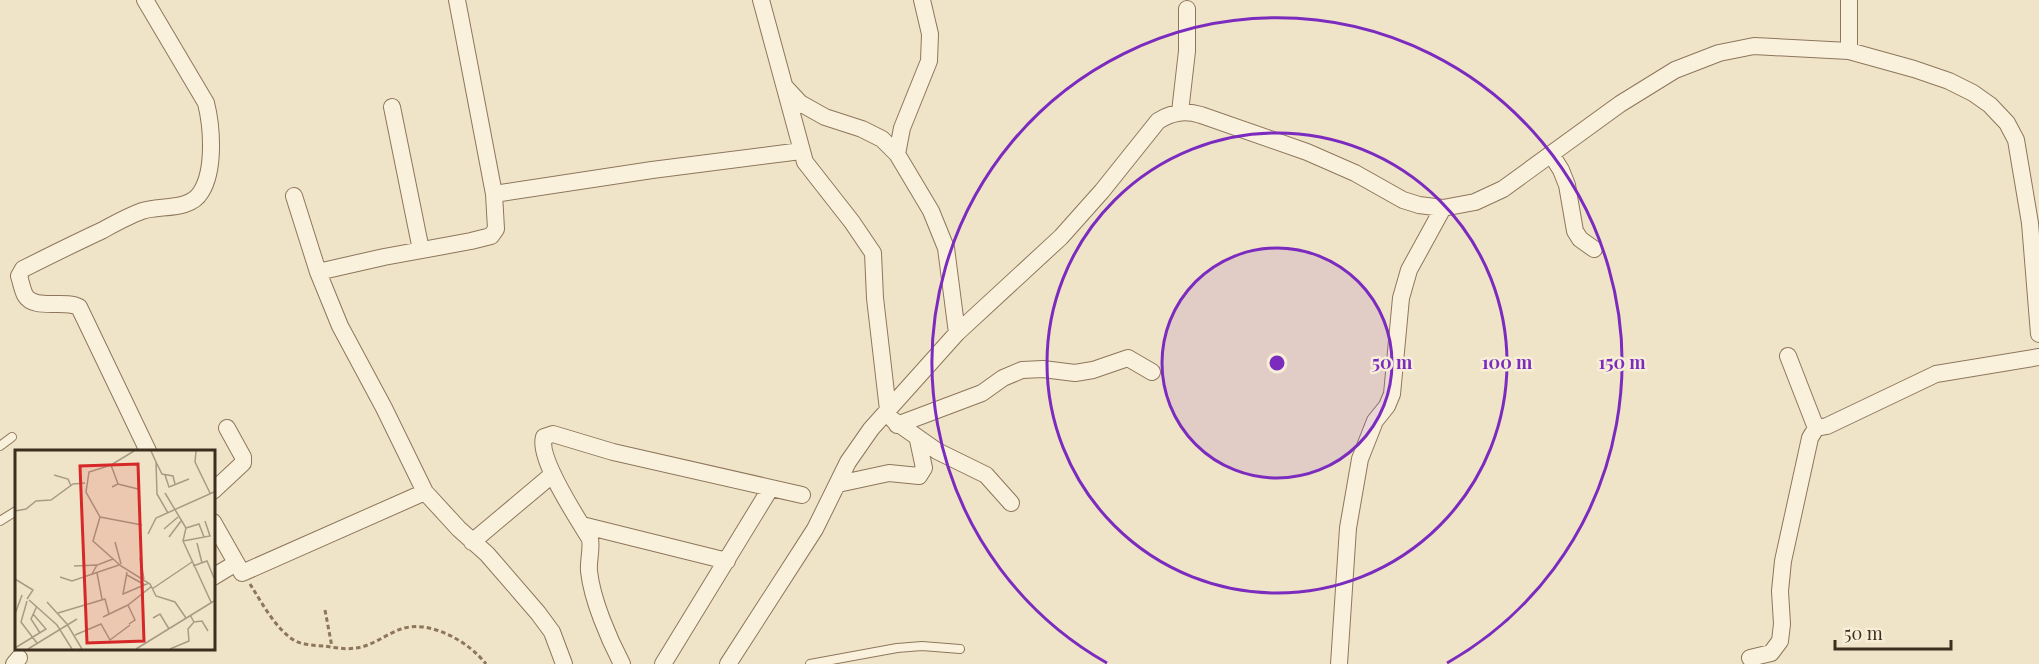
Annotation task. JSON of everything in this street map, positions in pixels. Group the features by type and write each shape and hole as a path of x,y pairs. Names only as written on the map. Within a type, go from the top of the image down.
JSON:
{"street":[{"path":"145,0 206,103 211,146 208,174 201,192 194,201 144,210 23,269 19,276 30,301 70,304 79,308 148,450"},
{"path":"318,272 491,236 496,230 494,194 457,0"},
{"path":"761,0 805,162 873,253 875,298 890,416 918,440 961,464 986,474 1011,503"},
{"path":"897,154 902,128 929,61 930,34 922,0"},
{"path":"1849,0 1849,51"},
{"path":"1180,112 1187,51 1187,9"},
{"path":"890,416 908,385 957,333 1061,237 1102,191 1158,121 1170,114 1191,112 1201,115 1290,146 1355,173 1403,200 1443,208 1475,202 1490,196 1620,104 1675,70 1719,53 1754,46 1849,51 1949,81 1990,105 2007,123 2016,140 2030,223 2039,334"},
{"path":"785,87 800,103 825,117 862,129 882,139 897,154 931,211 946,248 957,333"},
{"path":"392,107 421,250"},
{"path":"494,194 652,170 801,151"},
{"path":"1551,154 1567,185 1575,231 1580,239 1594,249"},
{"path":"294,196 318,272 340,326 425,492 472,542 487,554 538,613 552,632 564,664"},
{"path":"1339,664 1348,528 1360,459 1375,421 1387,406 1392,394 1401,298 1409,270 1443,208"},
{"path":"1788,356 1816,428"},
{"path":"1750,658 1772,653 1780,642 1782,624 1780,591 1783,561 1810,438 1816,428 1827,426 1936,374 2039,357"},
{"path":"728,664 814,529 848,462 870,429 890,416 982,393 1003,378 1022,370 1075,372 1093,370 1128,358 1152,372"},
{"path":"214,489 243,463 243,457 226,428"},
{"path":"622,664 609,637 592,587 589,572 590,539 553,474 542,443 544,436 553,434 613,452 802,495"},
{"path":"837,484 889,473 919,476 924,468 918,440"},
{"path":"472,542 553,474"},
{"path":"663,664 770,489"},
{"path":"214,577 425,492"},
{"path":"214,524 239,568"},
{"path":"582,525 727,561"}],"lane":[{"path":"0,446 12,437"},
{"path":"0,521 15,513"},
{"path":"810,664 897,648 922,646 960,649"}],"path":[{"path":"239,568 267,612 292,639 310,645 361,647 404,628 419,627 460,640 486,664"},
{"path":"326,610 332,647"}]}
